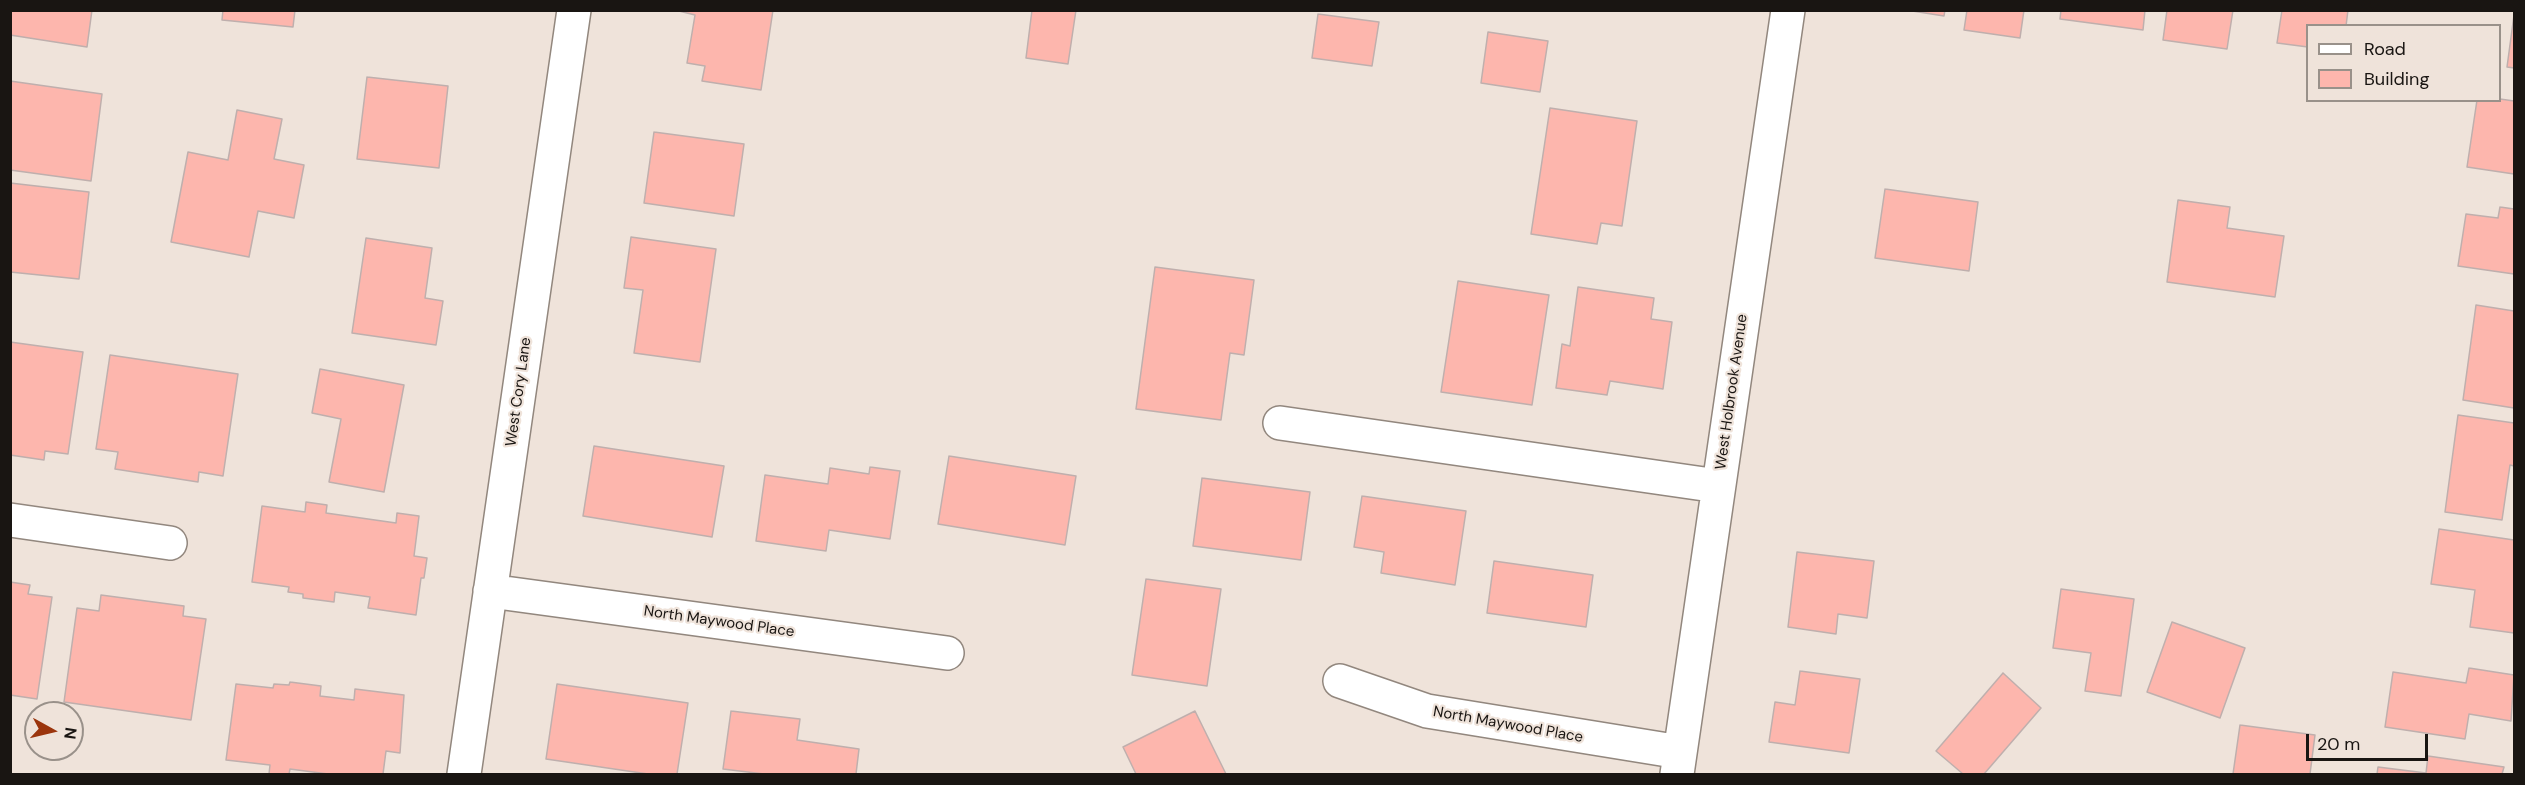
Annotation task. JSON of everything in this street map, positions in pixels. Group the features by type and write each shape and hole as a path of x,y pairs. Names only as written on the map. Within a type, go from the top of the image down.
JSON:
{"street":[{"name":"West Cory Lane","path":"464,774 574,10"},
{"name":"West Holbrook Avenue","path":"1679,763 1788,10"},
{"path":"1280,423 1718,486"},
{"path":"10,520 170,543"},
{"name":"North Maywood Place","path":"490,591 947,653"},
{"name":"North Maywood Place","path":"1340,681 1427,711 1679,763"}],"building":[{"path":"11,10 92,10 87,47 10,35"},
{"path":"223,10 295,10 293,27 222,20"},
{"path":"675,10 773,10 761,90 702,81 705,66 687,63 695,15"},
{"path":"1032,10 1076,10 1068,64 1026,58"},
{"path":"1906,10 1945,10 1944,16"},
{"path":"1967,10 2024,10 2020,38 1964,30"},
{"path":"2061,10 2145,10 2143,30 2060,19"},
{"path":"2167,10 2233,10 2227,49 2163,40"},
{"path":"2282,10 2348,10 2346,24 2306,24 2306,47 2277,43"},
{"path":"1318,14 1379,22 1372,66 1312,58"},
{"path":"2514,15 2514,68 2507,67"},
{"path":"1488,32 1548,41 1540,92 1481,83"},
{"path":"367,77 448,86 439,168 357,159"},
{"path":"10,81 102,94 91,181 10,170"},
{"path":"2501,99 2514,101 2514,174 2467,167 2477,102 2501,102"},
{"path":"1550,108 1637,121 1622,226 1601,223 1597,244 1531,234"},
{"path":"237,110 282,119 274,159 304,165 294,218 258,211 249,257 171,242 188,152 228,160"},
{"path":"654,132 744,144 734,216 644,203"},
{"path":"10,183 89,192 79,279 10,272"},
{"path":"1885,189 1978,202 1969,271 1875,258"},
{"path":"2178,200 2230,207 2227,228 2284,236 2275,297 2167,282"},
{"path":"2500,207 2514,209 2514,274 2458,266 2466,214 2498,218"},
{"path":"631,237 716,249 700,362 634,353 643,290 624,288"},
{"path":"366,238 432,248 425,298 443,301 436,345 352,333"},
{"path":"1155,267 1254,280 1244,355 1230,353 1221,420 1136,409"},
{"path":"1458,281 1549,295 1532,405 1441,392"},
{"path":"1578,287 1654,298 1651,319 1672,322 1663,389 1610,381 1607,395 1556,388 1562,344 1570,346"},
{"path":"2476,305 2514,311 2514,408 2463,400"},
{"path":"10,342 83,352 68,454 45,451 44,460 10,455"},
{"path":"110,355 238,374 223,476 199,472 198,482 115,469 118,452 96,449"},
{"path":"320,369 404,385 384,492 329,482 341,419 312,413"},
{"path":"2458,415 2514,423 2514,466 2510,465 2502,520 2445,512"},
{"path":"594,446 724,466 712,537 583,516"},
{"path":"949,456 1076,476 1065,545 938,524"},
{"path":"870,467 900,471 890,539 829,530 826,551 756,541 765,475 828,484 830,468 869,474"},
{"path":"1202,478 1310,492 1301,560 1193,546"},
{"path":"1362,496 1466,511 1455,585 1381,573 1384,552 1354,547"},
{"path":"306,502 327,505 326,513 396,523 397,513 419,516 414,556 427,558 424,578 421,578 416,615 368,608 370,597 335,592 334,602 303,598 303,594 288,592 289,587 252,582 262,506 305,512"},
{"path":"2439,529 2514,540 2514,633 2470,627 2475,590 2431,584"},
{"path":"1797,552 1874,561 1867,618 1838,614 1836,634 1788,627"},
{"path":"1494,561 1593,575 1586,627 1487,613"},
{"path":"1146,579 1221,589 1207,686 1132,675"},
{"path":"10,582 30,585 28,594 52,597 37,699 10,695"},
{"path":"2061,589 2134,599 2121,696 2085,691 2091,653 2053,648"},
{"path":"101,595 184,606 183,616 206,619 191,720 84,705 84,701 64,701 77,608 99,611"},
{"path":"2172,622 2245,648 2220,718 2147,692"},
{"path":"2469,668 2514,675 2511,721 2469,714 2465,739 2385,727 2393,672 2466,683"},
{"path":"1800,671 1860,679 1849,753 1769,742 1775,702 1795,705"},
{"path":"2003,673 2041,708 1984,774 1963,774 1936,751"},
{"path":"290,682 321,686 320,696 354,700 355,689 404,695 400,753 386,751 383,774 328,774 290,769 289,774 269,774 270,765 226,760 236,684 273,688 274,684 289,685"},
{"path":"557,684 688,703 677,774 648,774 546,759"},
{"path":"731,711 800,719 797,740 859,749 856,774 764,774 723,769"},
{"path":"1195,711 1226,774 1136,774 1123,747"},
{"path":"2240,725 2315,735 2310,774 2233,774"},
{"path":"2428,756 2504,767 2502,774 2377,774 2378,767 2426,773"}]}
